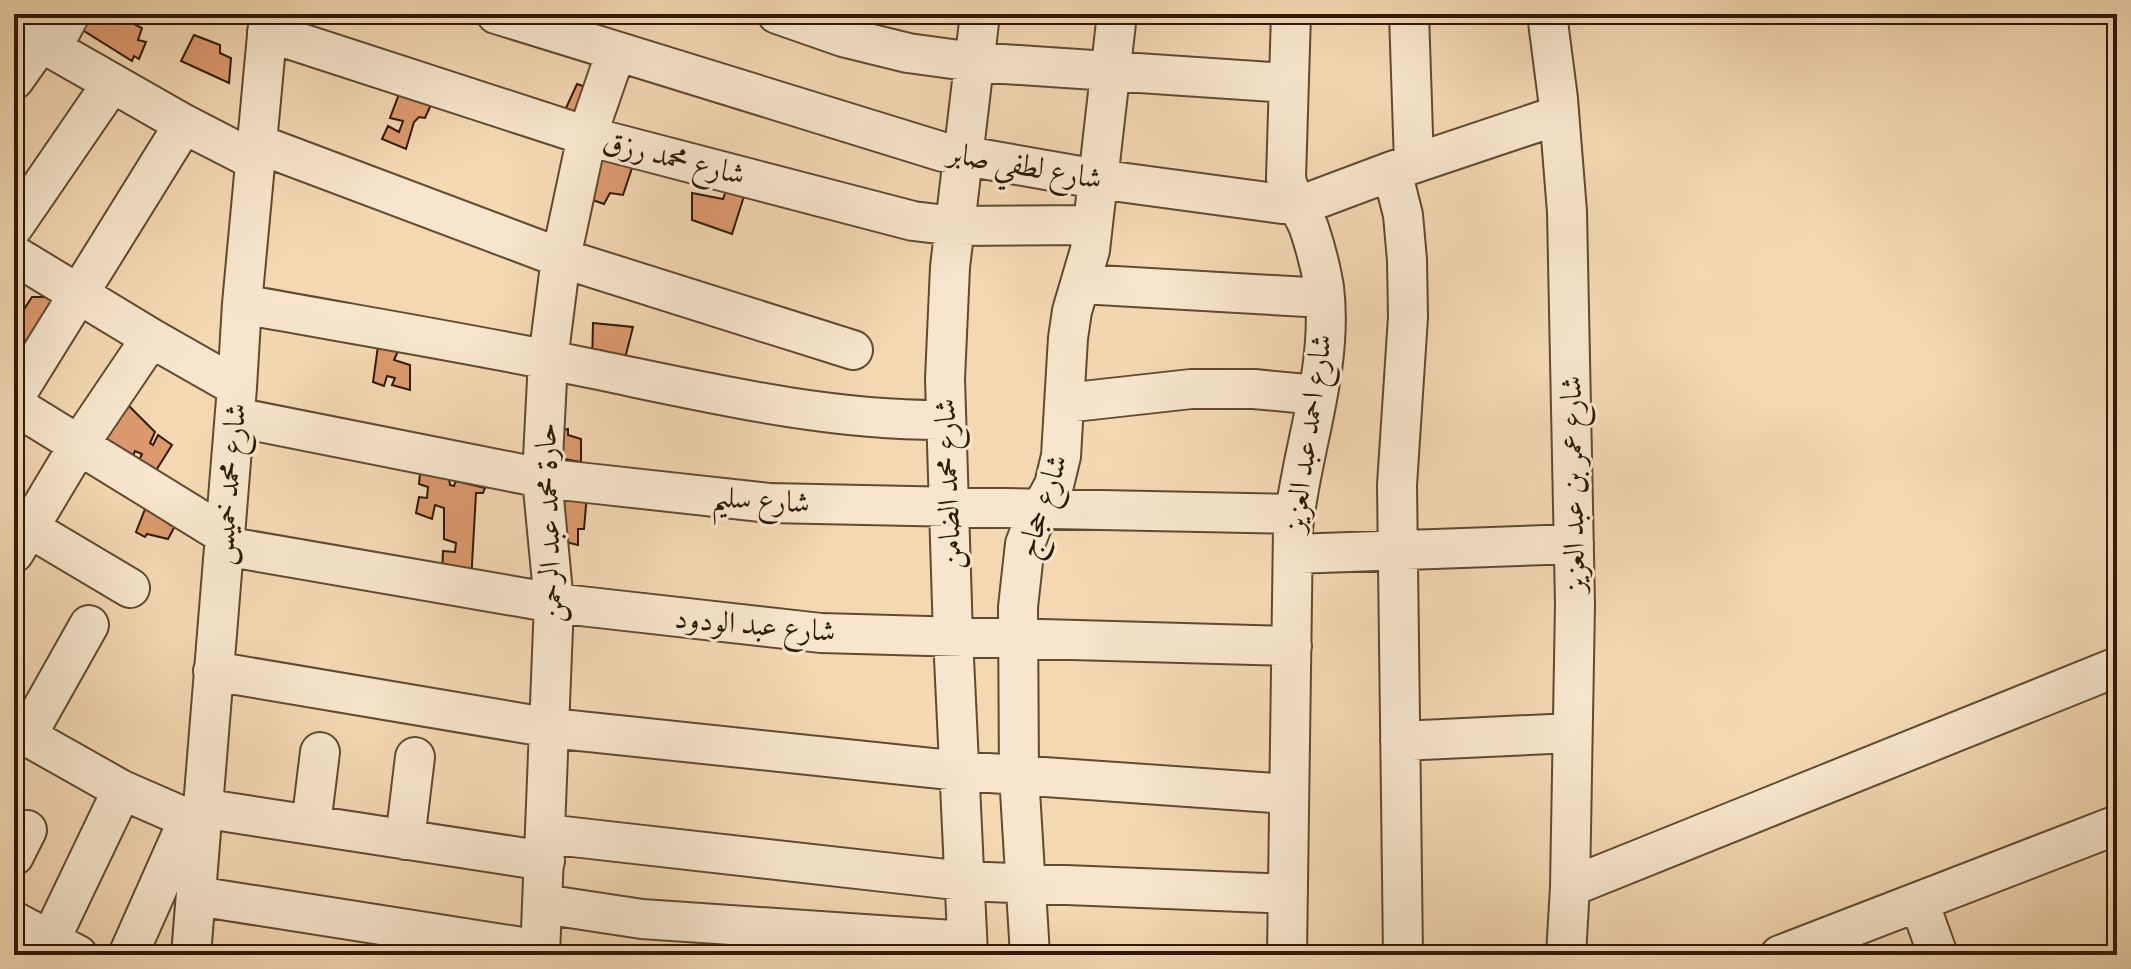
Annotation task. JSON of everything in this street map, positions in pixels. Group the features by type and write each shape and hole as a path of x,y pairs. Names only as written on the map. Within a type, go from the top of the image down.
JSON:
{"street":[{"path":"14,80 35,39 70,14"},
{"path":"777,14 843,37 908,53 974,62 1288,83"},
{"name":"شارع محمد الضامن","path":"967,948 946,420 948,309 980,14"},
{"name":"شارع حجاج","path":"1030,955 1019,775 1018,607 1025,544 1054,485 1061,456 1068,338 1072,311 1090,250 1117,14"},
{"name":"شارع احمد عبد العزيز","path":"1287,955 1295,514 1324,342 1324,287 1308,226 1294,205 1286,178 1291,14"},
{"path":"1403,955 1397,485 1408,317 1403,167 1409,14"},
{"name":"شارع عمر بن عبد العزيز","path":"1547,14 1567,212 1574,544 1570,887 1566,955"},
{"name":"شارع لطفي صابر","path":"504,15 943,152 1097,179 1294,205 1559,115"},
{"name":"شارع محمد رزق","path":"268,23 587,136 913,221 955,226 1092,225"},
{"name":"شارع محمد خميس","path":"191,955 196,896 197,818 213,671 268,23"},
{"path":"35,39 184,124 257,152 561,258 853,350"},
{"name":"حارة محمد عبد الرحمن","path":"540,953 554,603 542,478 548,360 561,258 587,136 616,52"},
{"path":"14,226 112,83"},
{"path":"14,398 184,124"},
{"name":"شارع سليم","path":"14,255 151,338 236,402 542,478 769,503 1295,514"},
{"path":"1081,284 1324,298"},
{"path":"242,304 548,360 789,409 946,420"},
{"path":"130,588 20,538 151,338"},
{"path":"1065,403 1191,389 1254,389 1317,395"},
{"path":"14,405 224,540"},
{"name":"شارع عبد الودود","path":"224,540 554,603 821,633 1292,646"},
{"path":"1293,554 1574,544"},
{"path":"89,625 20,733 122,790 197,818 311,825 405,840 964,881 1288,894"},
{"path":"1570,887 2117,667"},
{"path":"213,671 551,728 960,771 1288,794"},
{"path":"1400,741 1572,733"},
{"path":"311,825 320,752"},
{"path":"405,840 415,757"},
{"path":"14,921 57,950 122,790"},
{"path":"128,955 197,818"},
{"path":"1780,955 2117,825"},
{"path":"196,896 540,953"},
{"path":"1919,902 1938,955"},
{"path":"543,904 642,919 967,948"}],"building":[{"path":"88,14 122,14 120,17 142,28 138,40 146,42 139,59 134,56 132,61 81,29"},
{"path":"194,35 220,45 220,53 231,58 229,83 181,61"},
{"path":"577,84 595,90 584,126 561,119"},
{"path":"402,86 434,98 425,118 419,117 414,122 406,149 382,139 388,126 399,132 403,121 390,118"},
{"path":"594,143 634,162 623,195 610,193 604,204 584,197"},
{"path":"727,188 745,193 732,234 692,220 692,193 723,199"},
{"path":"32,297 59,301 14,383 14,321 23,320 21,314"},
{"path":"593,323 633,327 622,370 592,365"},
{"path":"380,332 399,349 394,360 410,365 410,390 392,385 395,378 387,376 384,386 373,382"},
{"path":"125,402 155,432 150,443 153,445 158,435 172,445 150,480 134,472 142,454 135,451 130,463 96,436"},
{"path":"568,429 568,435 581,439 581,462 553,457 552,432"},
{"path":"421,462 447,465 450,485 454,486 456,481 485,488 483,493 476,493 471,582 442,575 443,551 455,552 456,543 444,539 444,508 435,505 432,519 416,513 419,497 427,498 428,487 419,484"},
{"path":"554,492 587,494 584,529 578,529 578,545 557,540"},
{"path":"149,499 175,510 170,525 175,526 168,539 147,534 145,537 136,532"}]}
